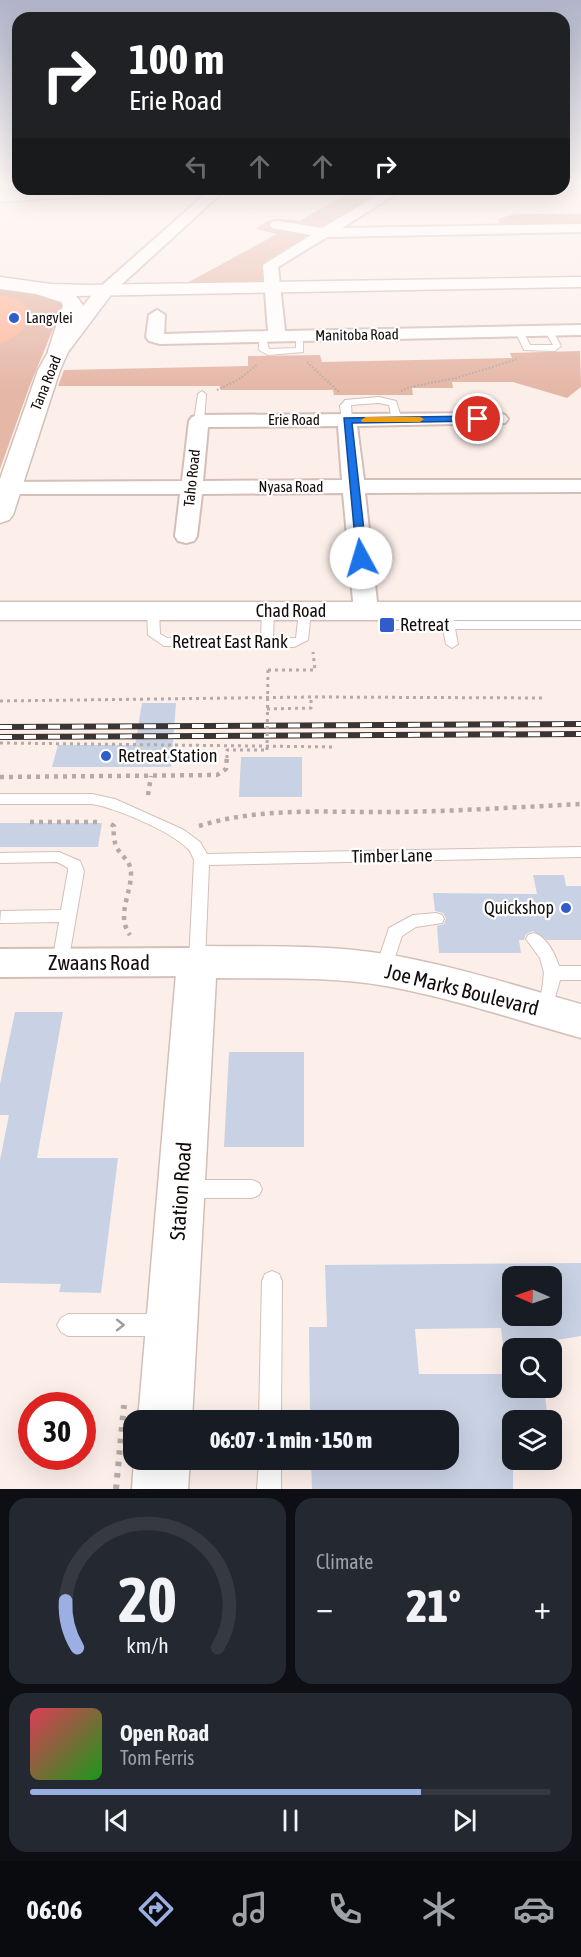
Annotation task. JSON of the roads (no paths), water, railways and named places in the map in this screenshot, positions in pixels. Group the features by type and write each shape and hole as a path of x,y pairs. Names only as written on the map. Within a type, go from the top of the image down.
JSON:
{"main road":[{"path":"24,287 67,291 105,291 581,282"},
{"path":"0,283 58,294 73,303 58,351"},
{"name":"Tana Road","path":"0,515 5,488 58,351 105,291"},
{"name":"Chad Road","path":"0,613 305,611 376,618 447,618 581,611"},
{"name":"Joe Marks Boulevard","path":"197,962 286,962 383,970 559,1001"},
{"name":"Station Road","path":"166,1410 197,962"},
{"path":"160,1489 161,1470"}],"street":[{"path":"105,291 149,251"},
{"path":"269,342 272,266 296,251"},
{"name":"Manitoba Road","path":"157,315 155,337 157,339 298,343 519,331 581,330"},
{"path":"349,410 354,486 376,618"},
{"name":"Erie Road","path":"199,421 349,410 397,420 498,419"},
{"name":"Taho Road","path":"186,536 199,421"},
{"name":"Nyasa Road","path":"5,488 581,486"},
{"name":"Zwaans Road","path":"0,963 197,962"}],"lane":[{"path":"519,331 526,347 532,349 557,347 549,331"},
{"path":"199,421 201,394"},
{"path":"349,410 385,400 394,405 397,420"},
{"name":"Retreat East Rank","path":"153,611 154,635 165,642 267,643 300,642 304,633 305,611"},
{"path":"267,643 268,611"},
{"path":"452,644 447,618 581,625"},
{"path":"0,799 104,800 178,834 195,846 202,860 197,962"},
{"name":"Timber Lane","path":"202,860 581,852"},
{"path":"0,858 58,857 71,861 76,871 60,963"},
{"path":"0,917 68,916"},
{"path":"383,970 394,932 412,921 436,920"},
{"path":"534,939 543,949 559,1001"},
{"path":"559,1001 581,973"},
{"path":"181,1189 252,1189"},
{"path":"270,1410 272,1281"},
{"path":"68,1325 172,1325"},
{"path":"269,1489 270,1470"}],"railway":[{"path":"0,727 581,724"},
{"path":"0,737 581,734"}],"place":[{"name":"Langvlei","path":"14,318"},
{"name":"Retreat","path":"387,625"},
{"name":"Retreat Station","path":"106,756"},
{"name":"Quickshop","path":"566,908"}]}
